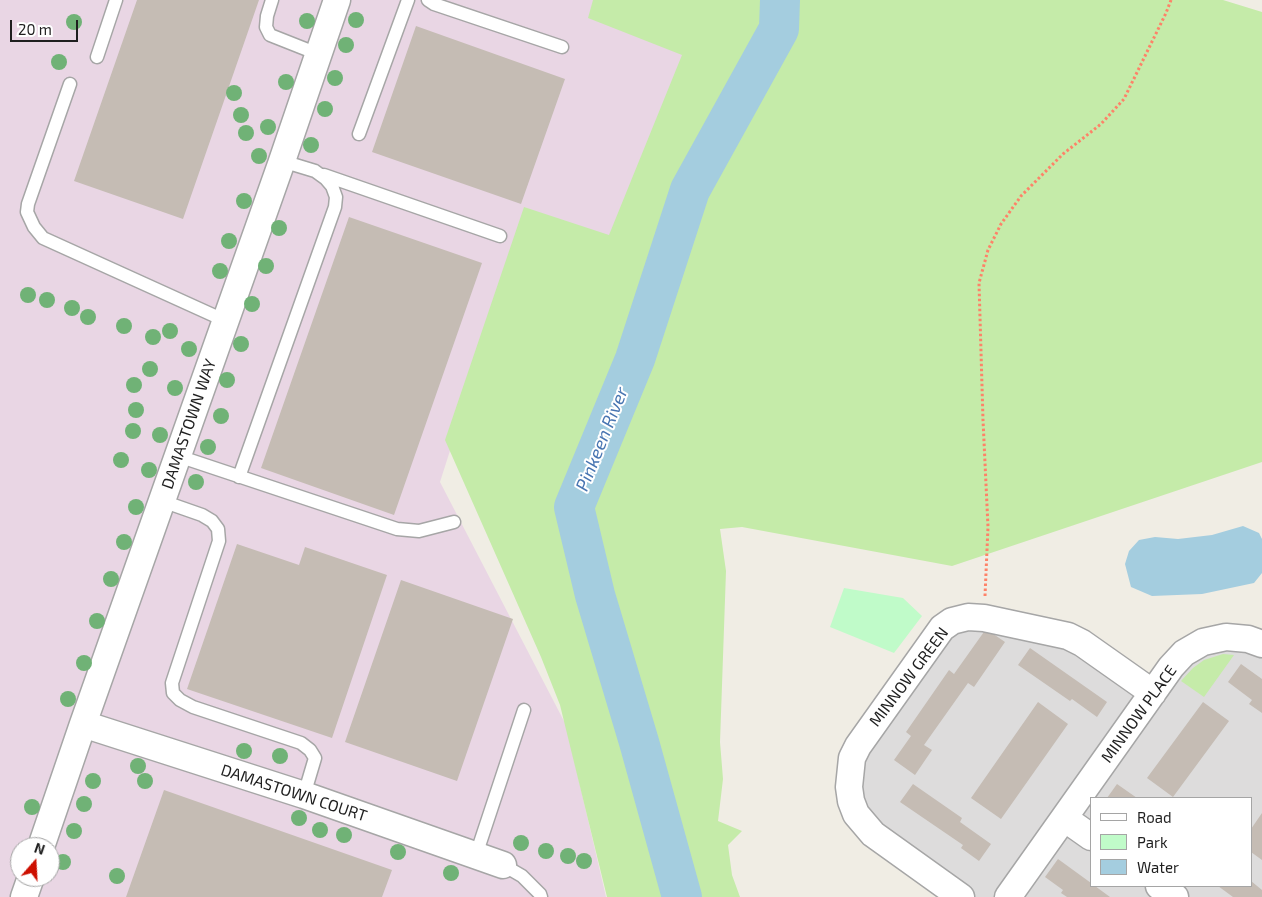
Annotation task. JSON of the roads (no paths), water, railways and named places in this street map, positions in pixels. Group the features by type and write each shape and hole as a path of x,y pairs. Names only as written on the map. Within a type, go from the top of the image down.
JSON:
{"street":[{"name":"DAMASTOWN WAY","path":"44,837 337,0"},
{"name":"MINNOW GREEN","path":"961,897 873,834 856,814 851,801 849,787 849,771 852,758 858,746 942,628 952,621 968,616 1068,636 1082,643 1153,693"},
{"name":"MINNOW PLACE","path":"1008,897 1171,667 1184,654 1203,642 1226,637 1248,639 1262,644"},
{"name":"DAMASTOWN COURT","path":"83,724 304,795 503,865"},
{"path":"1064,818 1090,837"},
{"path":"1160,887 1175,897"}],"lane":[{"path":"97,57 116,0"},
{"path":"272,0 266,27 270,35 318,54"},
{"path":"359,134 408,0"},
{"path":"428,0 434,4 562,47"},
{"path":"70,84 28,204 27,212 34,227 43,238 226,321"},
{"path":"282,161 500,236"},
{"path":"239,477 335,207 336,196 332,186 315,171"},
{"path":"178,456 397,529 420,531 454,522"},
{"path":"162,501 202,515 212,521 218,529 219,540 172,683 173,693 180,700 194,707 301,743 310,750 315,758 304,795"},
{"path":"476,855 524,710"},
{"path":"503,865 522,876 541,897"}],"water":[{"path":"1243,526 1259,533 1262,539 1262,573 1254,583 1202,594 1152,596 1131,587 1125,564 1129,551 1139,540 1155,537 1178,539 1212,535"}],"waterway":[{"name":"Pinkeen River","path":"682,897 639,742 595,595 574,507 635,359 690,190 779,29 780,0"}]}
